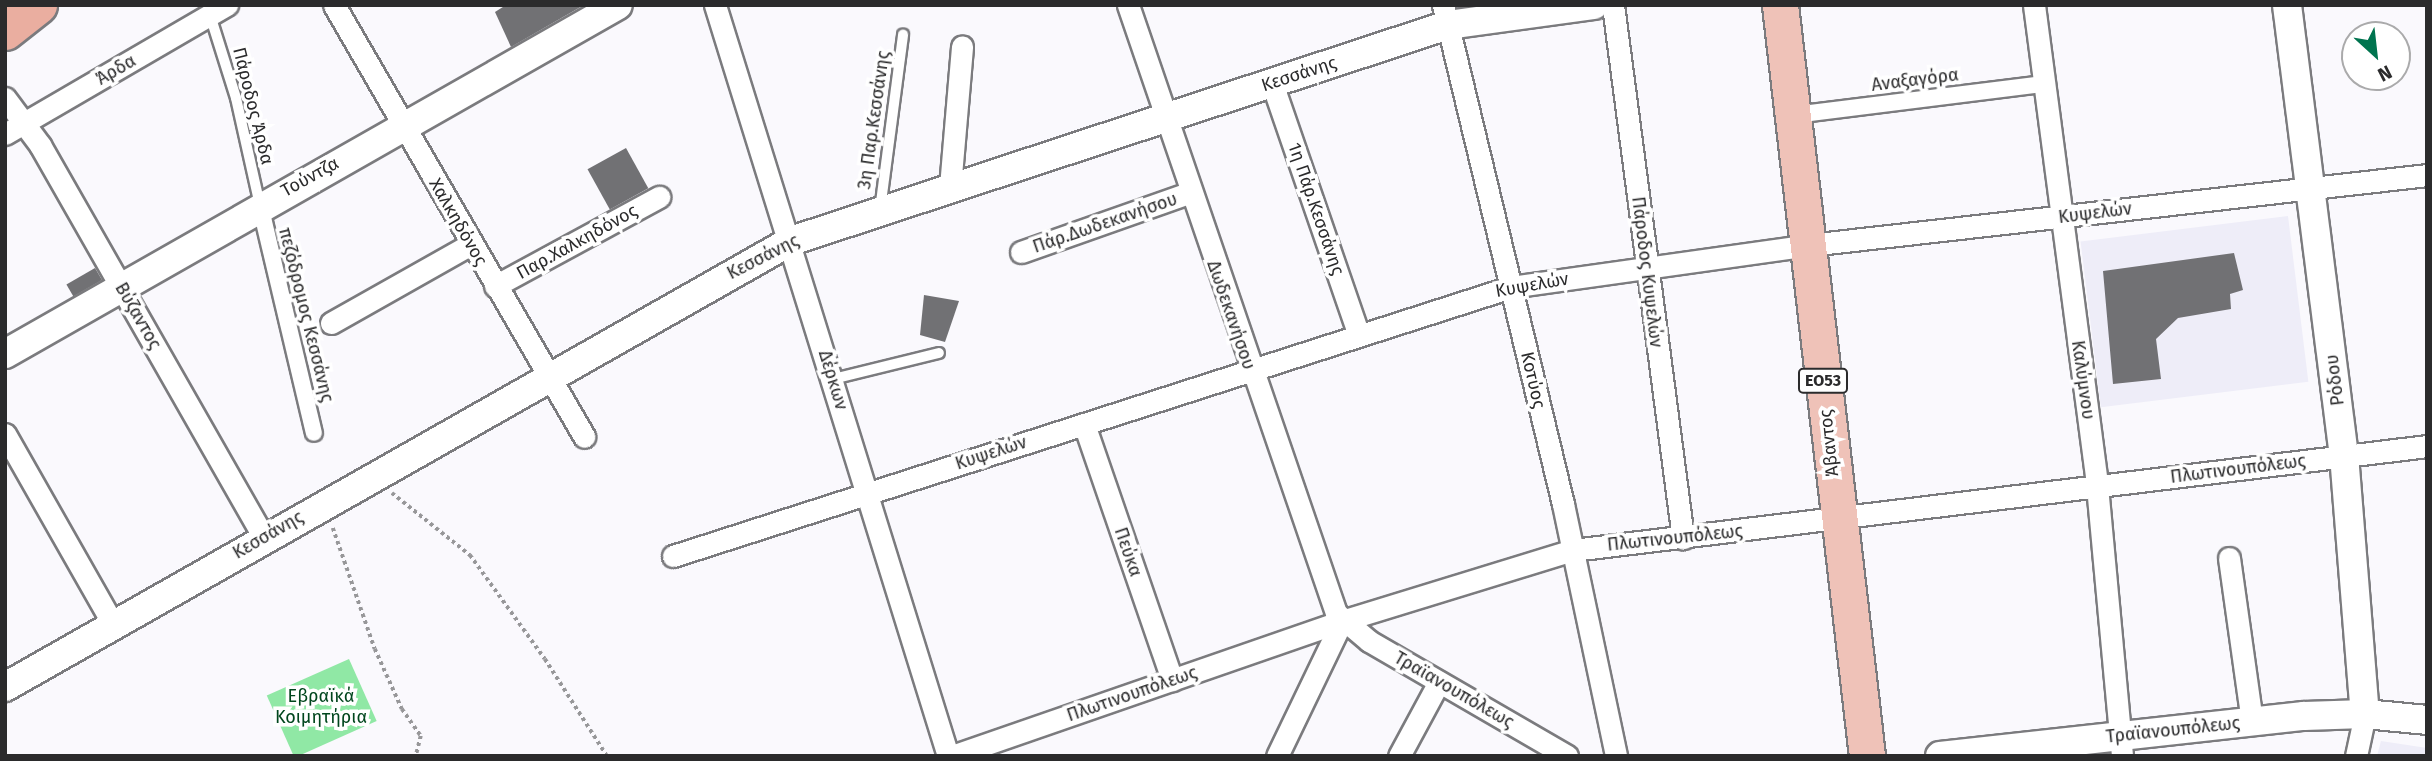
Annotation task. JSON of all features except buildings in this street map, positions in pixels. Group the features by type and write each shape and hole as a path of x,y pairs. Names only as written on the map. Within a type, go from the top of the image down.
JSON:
{"highway":[{"path":"5,31 38,5"}],"main road":[{"name":"Άβαντος","path":"1780,5 1809,246 1837,519 1867,756"}],"street":[{"name":"Χαλκηδόνος","path":"334,5 584,437"},
{"name":"Τούντζα","path":"5,354 260,205 618,5"},
{"name":"Δέρκων","path":"715,5 950,756"},
{"name":"Δωδεκανήσου","path":"1128,5 1189,193 1330,602 1342,621"},
{"name":"Κεσσάνης","path":"5,687 323,503 791,241 1272,83 1446,15 1594,5"},
{"name":"Πάροδος Κυψελών","path":"1613,5 1683,538"},
{"name":"Καλύμνου","path":"2034,5 2042,83 2097,486 2121,746"},
{"name":"Ρόδου","path":"2287,5 2344,455 2365,714 2356,756"},
{"name":"Άρδα","path":"5,134 214,9"},
{"name":"Κοτύος","path":"1446,15 1573,550 1616,756"},
{"path":"950,187 962,47"},
{"name":"1η Πάρ.Κεσσάνης","path":"1272,83 1359,335"},
{"name":"Αναξαγόρα","path":"1794,115 2042,83"},
{"name":"Βύζαντος","path":"5,98 25,123 264,537"},
{"name":"Κυψελών","path":"673,556 1511,287 1809,246 2427,175"},
{"name":"Πάρ.Δωδεκανήσου","path":"1021,252 1189,193"},
{"name":"Παρ.Χαλκηδόνος","path":"495,286 659,197"},
{"name":"πεζόδρομος Κεσσάνης","path":"260,205 314,433"},
{"path":"331,323 471,244"},
{"name":"Πεύκα","path":"1084,424 1172,680"},
{"path":"5,434 113,624"},
{"name":"Πλωτινουπόλεως","path":"950,756 1342,621 1573,550 2427,446"},
{"path":"2229,558 2252,722"},
{"path":"1277,756 1342,621"},
{"name":"Τραϊανουπόλεως","path":"1342,621 1555,753"},
{"path":"1399,756 1439,682"},
{"name":"Τραϊανουπόλεως","path":"1940,756 2121,746 2252,722 2365,714 2427,720"}],"lane":[{"name":"Πάροδος Άρδα","path":"214,9 260,205"},
{"name":"3η Παρ.Κεσσάνης","path":"880,210 903,35"},
{"path":"833,379 939,353"}],"path":[{"path":"371,477 470,555 545,659 607,756"},
{"path":"323,503 375,649 402,709 421,736 416,756"}],"shaded area":[{"path":"2288,216 2308,382 2101,407 2081,241"},
{"path":"2381,741 2427,748 2427,756 2377,756"}],"green space":[{"name":"Εβραϊκά Κοιμητήρια","path":"349,659 377,721 294,756 267,696"}]}
